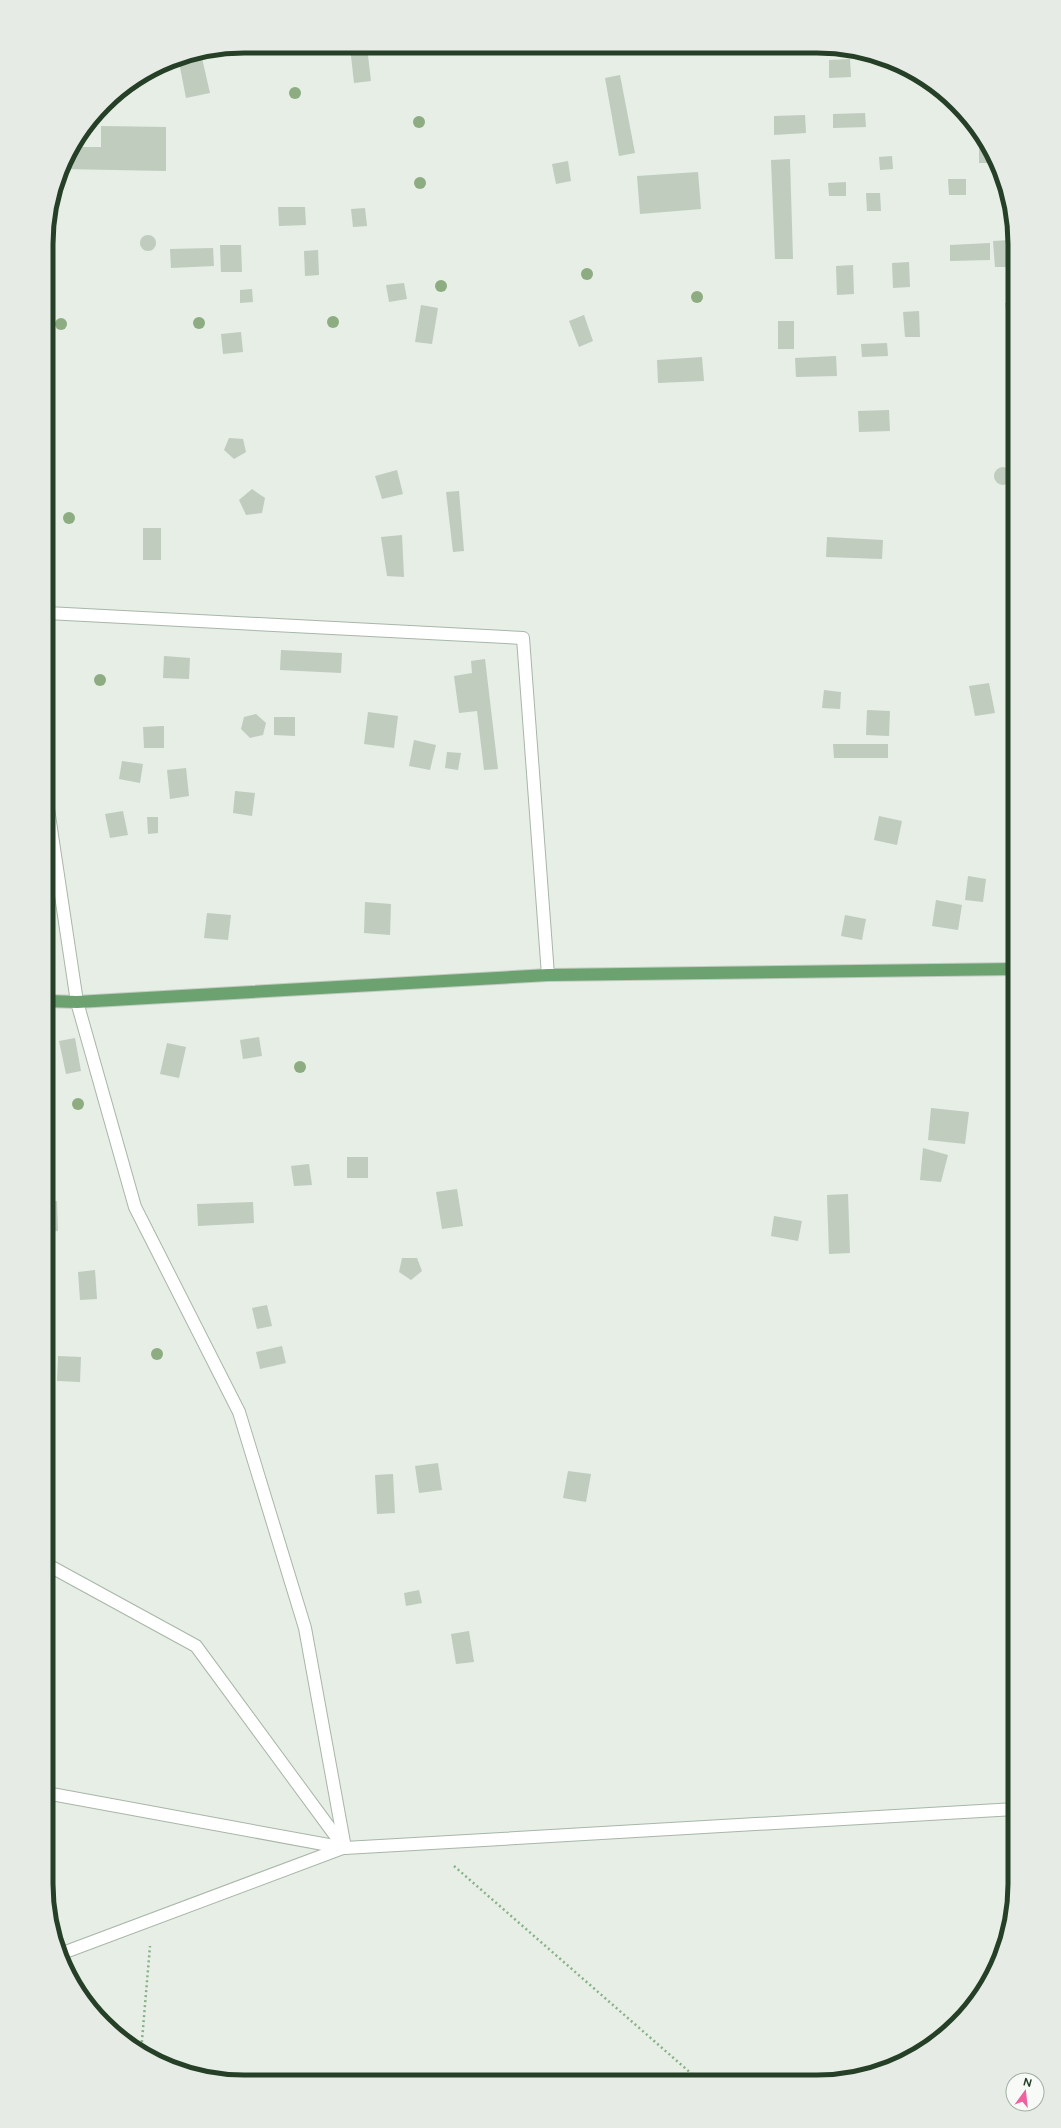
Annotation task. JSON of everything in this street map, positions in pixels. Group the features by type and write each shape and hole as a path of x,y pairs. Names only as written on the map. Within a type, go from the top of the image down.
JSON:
{"main road":[{"path":"53,1002 77,1002 548,975 1008,969"}],"street":[{"path":"53,613 523,638 548,975"},
{"path":"53,842 77,1002 135,1207 239,1412 305,1628 344,1848"},
{"path":"53,1568 196,1646 344,1848"},
{"path":"53,1794 344,1848 1008,1809"},
{"path":"66,1952 344,1848"}],"path":[{"path":"428,1843 693,2075"},
{"path":"142,2046 152,1920"}],"building":[{"path":"351,53 368,53 371,81 354,83"},
{"path":"202,58 210,93 186,98 179,64"},
{"path":"850,59 851,77 829,78 829,60"},
{"path":"620,75 635,153 619,156 605,78"},
{"path":"865,113 866,127 833,128 833,114"},
{"path":"805,115 806,133 774,135 774,116"},
{"path":"101,126 166,127 166,171 69,169 80,147 101,147"},
{"path":"979,143 989,163 979,163"},
{"path":"892,156 893,169 880,170 879,157"},
{"path":"790,159 793,259 775,259 771,160"},
{"path":"568,161 571,181 556,184 552,164"},
{"path":"698,172 701,209 640,214 637,176"},
{"path":"948,179 966,179 966,195 949,195"},
{"path":"846,182 846,196 829,196 828,183"},
{"path":"866,193 880,193 881,211 867,211"},
{"path":"278,207 305,207 306,225 279,226"},
{"path":"365,208 367,226 353,227 351,209"},
{"path":"148,235 154,237 156,243 154,249 148,251 142,249 140,243 142,237"},
{"path":"1008,240 1008,267 995,267 993,241"},
{"path":"990,243 990,260 950,261 950,245"},
{"path":"220,245 241,245 242,272 221,272"},
{"path":"213,248 214,266 171,268 170,249"},
{"path":"318,250 319,275 305,276 304,251"},
{"path":"909,262 910,287 893,288 892,263"},
{"path":"853,265 854,294 837,295 836,266"},
{"path":"404,283 407,299 389,302 386,285"},
{"path":"252,289 253,302 240,303 240,290"},
{"path":"1008,302 1008,326 1005,303"},
{"path":"421,305 438,308 432,344 415,342"},
{"path":"919,311 920,337 905,337 903,312"},
{"path":"584,315 593,341 579,347 569,321"},
{"path":"778,321 794,321 794,349 778,349"},
{"path":"241,332 243,352 223,354 221,334"},
{"path":"887,343 888,356 862,357 861,344"},
{"path":"836,356 837,376 796,377 795,358"},
{"path":"702,357 704,381 658,383 657,360"},
{"path":"889,410 890,431 859,432 858,411"},
{"path":"229,438 243,439 246,452 234,459 224,450"},
{"path":"999,467 1007,467 1008,484 999,485 994,480 994,472"},
{"path":"397,470 403,494 382,499 375,476"},
{"path":"252,489 265,498 262,513 246,515 239,500"},
{"path":"459,491 464,551 453,552 446,492"},
{"path":"143,528 161,528 161,560 143,560"},
{"path":"402,535 404,577 387,576 381,537"},
{"path":"827,537 883,540 882,559 826,557"},
{"path":"281,650 342,653 341,673 280,670"},
{"path":"164,656 190,658 189,679 163,678"},
{"path":"485,659 498,769 484,770 477,711 459,713 454,676 472,673 471,661"},
{"path":"989,683 995,713 975,716 969,686"},
{"path":"824,690 841,692 840,709 822,708"},
{"path":"867,710 890,711 889,736 866,735"},
{"path":"368,712 398,716 394,748 364,744"},
{"path":"256,714 266,723 263,735 250,738 241,729 244,717"},
{"path":"274,717 295,717 295,736 274,735"},
{"path":"164,726 164,748 144,748 143,727"},
{"path":"414,740 436,745 430,770 409,766"},
{"path":"833,744 888,744 888,758 834,758"},
{"path":"447,752 461,753 458,770 445,768"},
{"path":"122,761 143,764 140,783 119,779"},
{"path":"186,768 189,796 170,799 167,770"},
{"path":"235,791 255,793 252,816 233,813"},
{"path":"123,811 128,835 110,838 105,814"},
{"path":"879,816 902,821 897,845 874,840"},
{"path":"147,817 158,817 158,833 148,834"},
{"path":"968,876 986,879 983,902 965,900"},
{"path":"936,900 962,905 958,930 932,926"},
{"path":"365,902 391,904 390,935 364,933"},
{"path":"207,913 231,915 228,940 204,938"},
{"path":"845,915 866,919 862,940 841,936"},
{"path":"259,1037 262,1056 243,1059 240,1040"},
{"path":"75,1038 81,1071 66,1074 59,1041"},
{"path":"167,1043 186,1047 179,1078 160,1074"},
{"path":"931,1108 969,1112 965,1144 928,1140"},
{"path":"923,1148 948,1155 941,1182 920,1180"},
{"path":"347,1157 368,1157 368,1178 347,1178"},
{"path":"309,1164 312,1185 294,1186 291,1166"},
{"path":"457,1189 463,1226 442,1229 436,1192"},
{"path":"848,1194 850,1253 829,1254 827,1195"},
{"path":"53,1201 57,1201 58,1231 53,1231"},
{"path":"253,1202 254,1223 198,1226 197,1204"},
{"path":"774,1216 802,1221 798,1241 771,1236"},
{"path":"402,1258 417,1258 422,1271 411,1280 399,1272"},
{"path":"95,1270 97,1299 80,1300 78,1272"},
{"path":"267,1305 272,1326 257,1329 252,1308"},
{"path":"282,1346 286,1363 260,1369 256,1352"},
{"path":"58,1356 81,1357 80,1382 57,1381"},
{"path":"438,1463 442,1490 419,1493 415,1466"},
{"path":"568,1471 591,1474 586,1502 563,1498"},
{"path":"393,1474 395,1513 377,1514 375,1475"},
{"path":"419,1590 422,1603 406,1606 404,1593"},
{"path":"469,1631 474,1662 456,1664 451,1634"}]}
